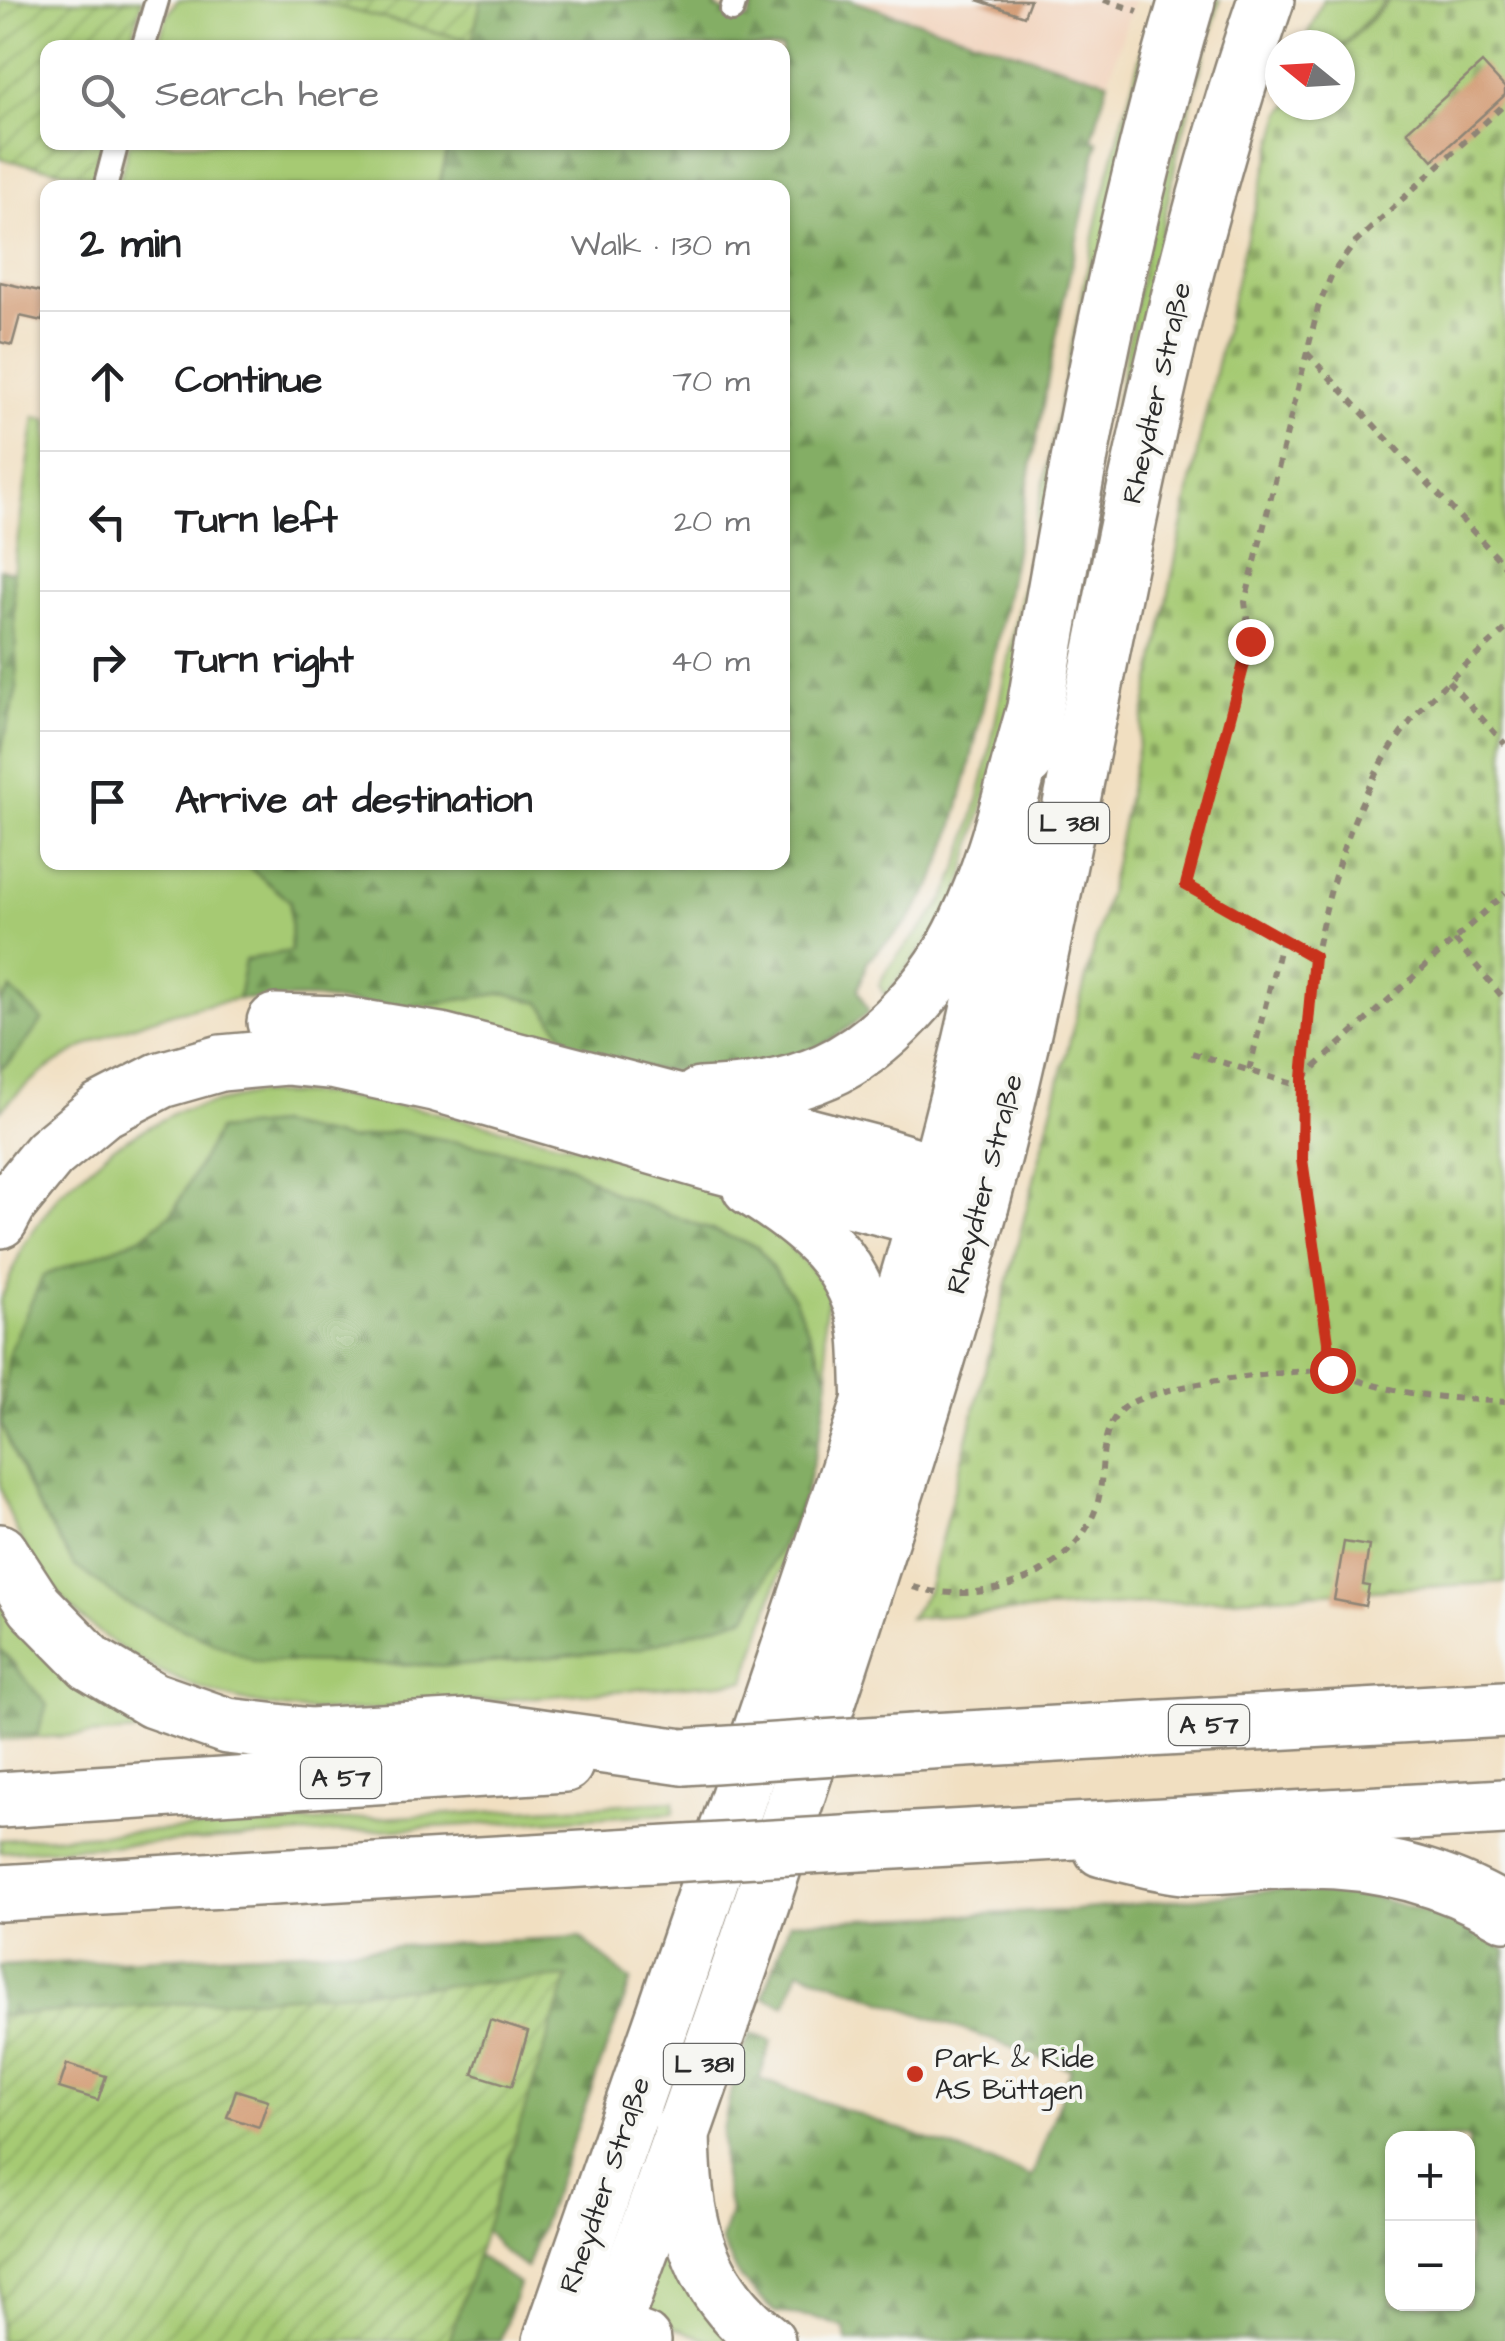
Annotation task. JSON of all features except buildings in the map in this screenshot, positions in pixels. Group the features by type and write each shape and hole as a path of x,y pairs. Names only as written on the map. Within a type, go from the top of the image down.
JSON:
{"main road":[{"name":"Rheydter Straße","path":"589,2337 682,2129 797,1799 980,1208 1042,954 1149,417 1219,143 1266,0"},
{"name":"Rheydter Straße","path":"589,2337 933,1196 995,941 1086,424 1150,126 1164,6"},
{"path":"642,1094 702,1096 764,1091 828,1071 891,1028 928,988 966,926 994,851 1033,714"},
{"path":"0,1164 29,1129 86,1082 154,1045 219,1028 275,1022 340,1024 441,1041 642,1094 933,1196 980,1208"},
{"path":"0,1220 49,1154 101,1112 160,1080 222,1063 286,1057 337,1062 434,1083 714,1164 933,1196"},
{"path":"714,1164 786,1209 828,1244 859,1298 868,1334 870,1408"},
{"path":"0,1552 35,1606 91,1663 153,1700 227,1726 310,1736 470,1727 682,1756"},
{"name":"A 57","path":"0,1800 1505,1709"},
{"path":"0,1893 1505,1807"},
{"path":"1030,1834 1184,1866 1308,1860 1372,1864 1429,1877 1505,1912"},
{"path":"682,2129 682,2190 690,2232 704,2265 727,2302 766,2341"}],"lane":[{"path":"145,40 157,0"},
{"path":"106,180 115,150"}],"path":[{"path":"1104,0 1164,6"},
{"path":"1314,957 1186,885 1250,641 1245,602 1306,352 1332,274 1354,244 1505,104"},
{"path":"1306,352 1505,566"},
{"path":"1332,1370 1302,1159 1303,1083 1314,957 1360,804 1402,732 1448,681 1505,630"},
{"path":"1448,681 1505,744"},
{"path":"1303,1083 1505,893"},
{"path":"1249,1070 1282,938"},
{"path":"1454,940 1505,1000"},
{"path":"1192,1053 1303,1083"},
{"path":"928,1591 1000,1589 1039,1573 1074,1546 1096,1510 1106,1432 1123,1408 1146,1396 1278,1373 1332,1370 1370,1386 1505,1402"}],"shaded area":[{"path":"850,0 1134,0 1108,81"}],"green space":[{"path":"0,0 142,0 132,40 40,40 40,150 103,150 96,177 0,159"},
{"path":"177,0 311,0 468,40 159,40"},
{"path":"311,0 481,0 472,40"},
{"path":"481,0 718,0 715,8 748,20 755,0 850,0 1108,81 1092,139 1098,142 1002,619 949,843 931,887 907,923 868,960 858,990 869,1013 824,1044 787,1059 729,1071 699,1072 640,1068 579,1057 541,1003 505,993 395,1009 312,998 238,999 245,960 291,951 290,901 252,870 790,870 790,180 441,180 447,150 790,150 790,40 472,40"},
{"path":"1155,0 1164,0 1016,687 955,908 885,996 879,985 885,973 945,897 972,823 1100,207"},
{"path":"1212,0 1220,0 1179,146 1115,463 1105,460 1147,246"},
{"path":"1323,0 1386,0 1355,32 1310,30"},
{"path":"1390,0 1505,0 1505,1582 909,1618 928,1591 1110,885 1200,438 1243,251 1280,120 1355,120 1355,35"},
{"path":"127,150 447,150 441,180 119,180"},
{"path":"35,417 40,418 40,870 252,870 290,901 291,951 245,960 238,999 141,1023 79,1049 24,1087 0,1111 0,1069 12,1060 10,990 0,1003 0,754 17,688 13,572"},
{"path":"0,569 13,572 17,688 0,754"},
{"path":"11,990 43,1020 12,1060 0,1069 0,1003"},
{"path":"505,993 541,1003 579,1057 395,1009"},
{"path":"255,1094 325,1094 429,1111 676,1170 745,1198 830,1289 824,1320 829,1379 794,1298 757,1247 615,1194 564,1162 399,1131 350,1140 277,1124 218,1130 173,1212 141,1238 43,1276 1,1424 35,1502 75,1566 747,1616 804,1498 745,1681 369,1710 292,1709 222,1696 179,1680 101,1634 68,1604 39,1569 16,1530 0,1486 0,1301 24,1244 59,1194 113,1147 178,1111"},
{"path":"277,1124 350,1140 398,1131 564,1162 615,1194 757,1247 794,1298 829,1379 822,1427 804,1498 747,1616 638,1649 455,1666 254,1661 124,1602 75,1566 35,1502 1,1424 9,1352 43,1276 141,1238 173,1212 218,1130"},
{"path":"0,1592 174,1730 0,1740 0,1735 37,1734 16,1666 0,1649"},
{"path":"0,1649 47,1705 37,1735 0,1735"},
{"path":"674,1801 674,1813 0,1852 0,1840"},
{"path":"1326,1885 1441,1918 1485,1938 1505,1950 1505,2341 847,2341 845,2328 814,2317 775,2312 740,2278 721,2241 730,2211 723,2176 722,2135 733,2081 750,2033 772,2041 759,2079 1032,2177 1071,2069 799,1970 785,2005 763,1997 790,1922 1066,1911"},
{"path":"580,1937 631,1981 526,2268 503,2251 485,2230 568,1977 0,2016 0,1966"},
{"path":"568,1977 449,2341 0,2341 0,2016"},
{"path":"663,2239 741,2341 711,2341 639,2314"},
{"path":"477,2255 519,2284 500,2341 449,2341"}],"place":[{"name":"Park & Ride AS Büttgen","path":"915,2074"}],"route":[{"path":"1250,641 1186,885 1314,957 1303,1078 1302,1159 1332,1370"}]}
